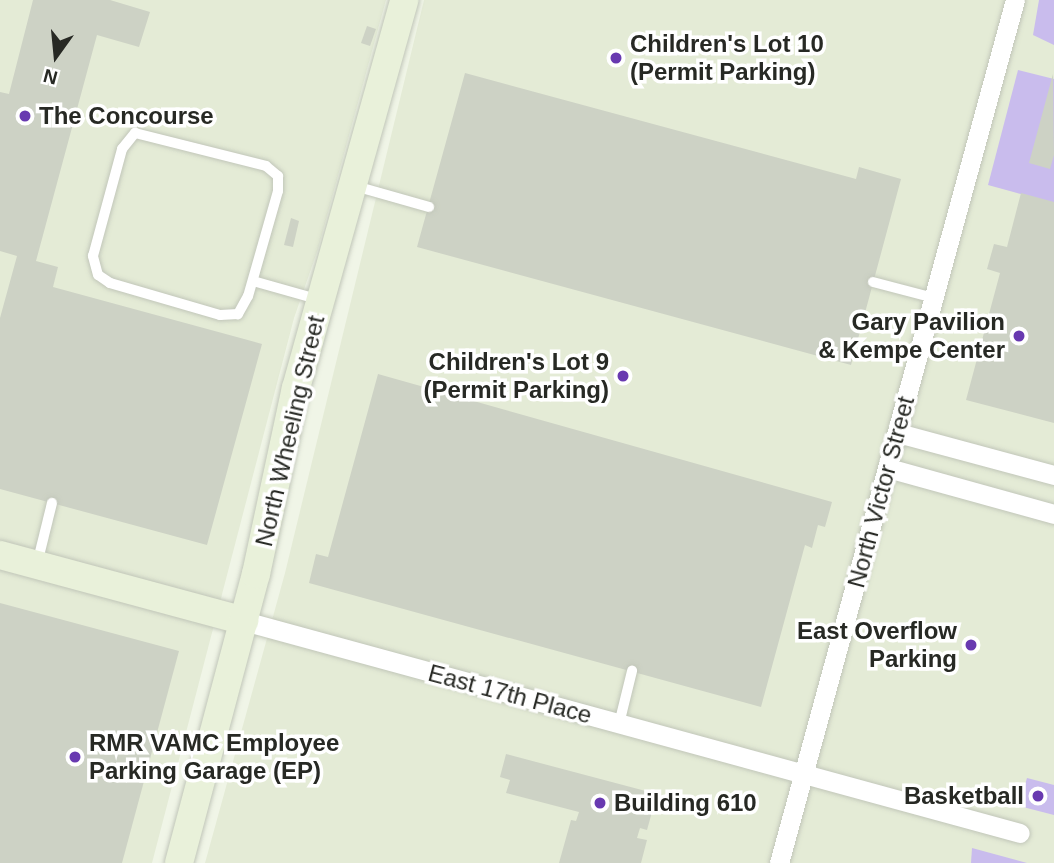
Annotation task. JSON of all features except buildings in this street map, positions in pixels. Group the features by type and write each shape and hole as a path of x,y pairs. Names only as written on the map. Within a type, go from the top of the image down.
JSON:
{"street":[{"name":"North Wheeling Street","path":"179,863 244,621 293,402 404,0"},
{"name":"North Victor Street","path":"779,863 1015,0"},
{"path":"898,433 1054,475"},
{"path":"888,468 1054,514"},
{"name":"East 17th Place","path":"0,555 1020,834"}],"lane":[{"path":"135,133 147,134 266,166 276,172 279,186 253,281 243,310 227,316 110,283 98,275 93,256 122,149 128,138 135,133"},
{"path":"352,185 429,206"},
{"path":"253,281 320,300"},
{"path":"873,282 934,298"},
{"path":"37,565 52,503"},
{"path":"619,724 632,671"}],"shaded area":[{"path":"0,0 386,0 318,249 294,318 152,863 0,863"},
{"path":"424,0 1054,0 1054,863 205,863 285,573"},
{"path":"1039,0 1054,0 1054,45 1033,35"},
{"path":"1018,70 1054,79 1054,203 988,185"},
{"name":"Basketball","path":"1027,778 1054,785 1054,815 1019,806"},
{"path":"972,848 1027,863 971,863"}],"place":[{"name":"Children's Lot 10 (Permit Parking)","path":"616,58"},
{"name":"The Concourse","path":"25,116"},
{"name":"Gary Pavilion & Kempe Center","path":"1019,336"},
{"name":"Children's Lot 9 (Permit Parking)","path":"623,376"},
{"name":"East Overflow Parking","path":"971,645"},
{"name":"RMR VAMC Employee Parking Garage (EP)","path":"75,757"},
{"name":"Basketball","path":"1038,796"},
{"name":"Building 610","path":"600,803"}]}
